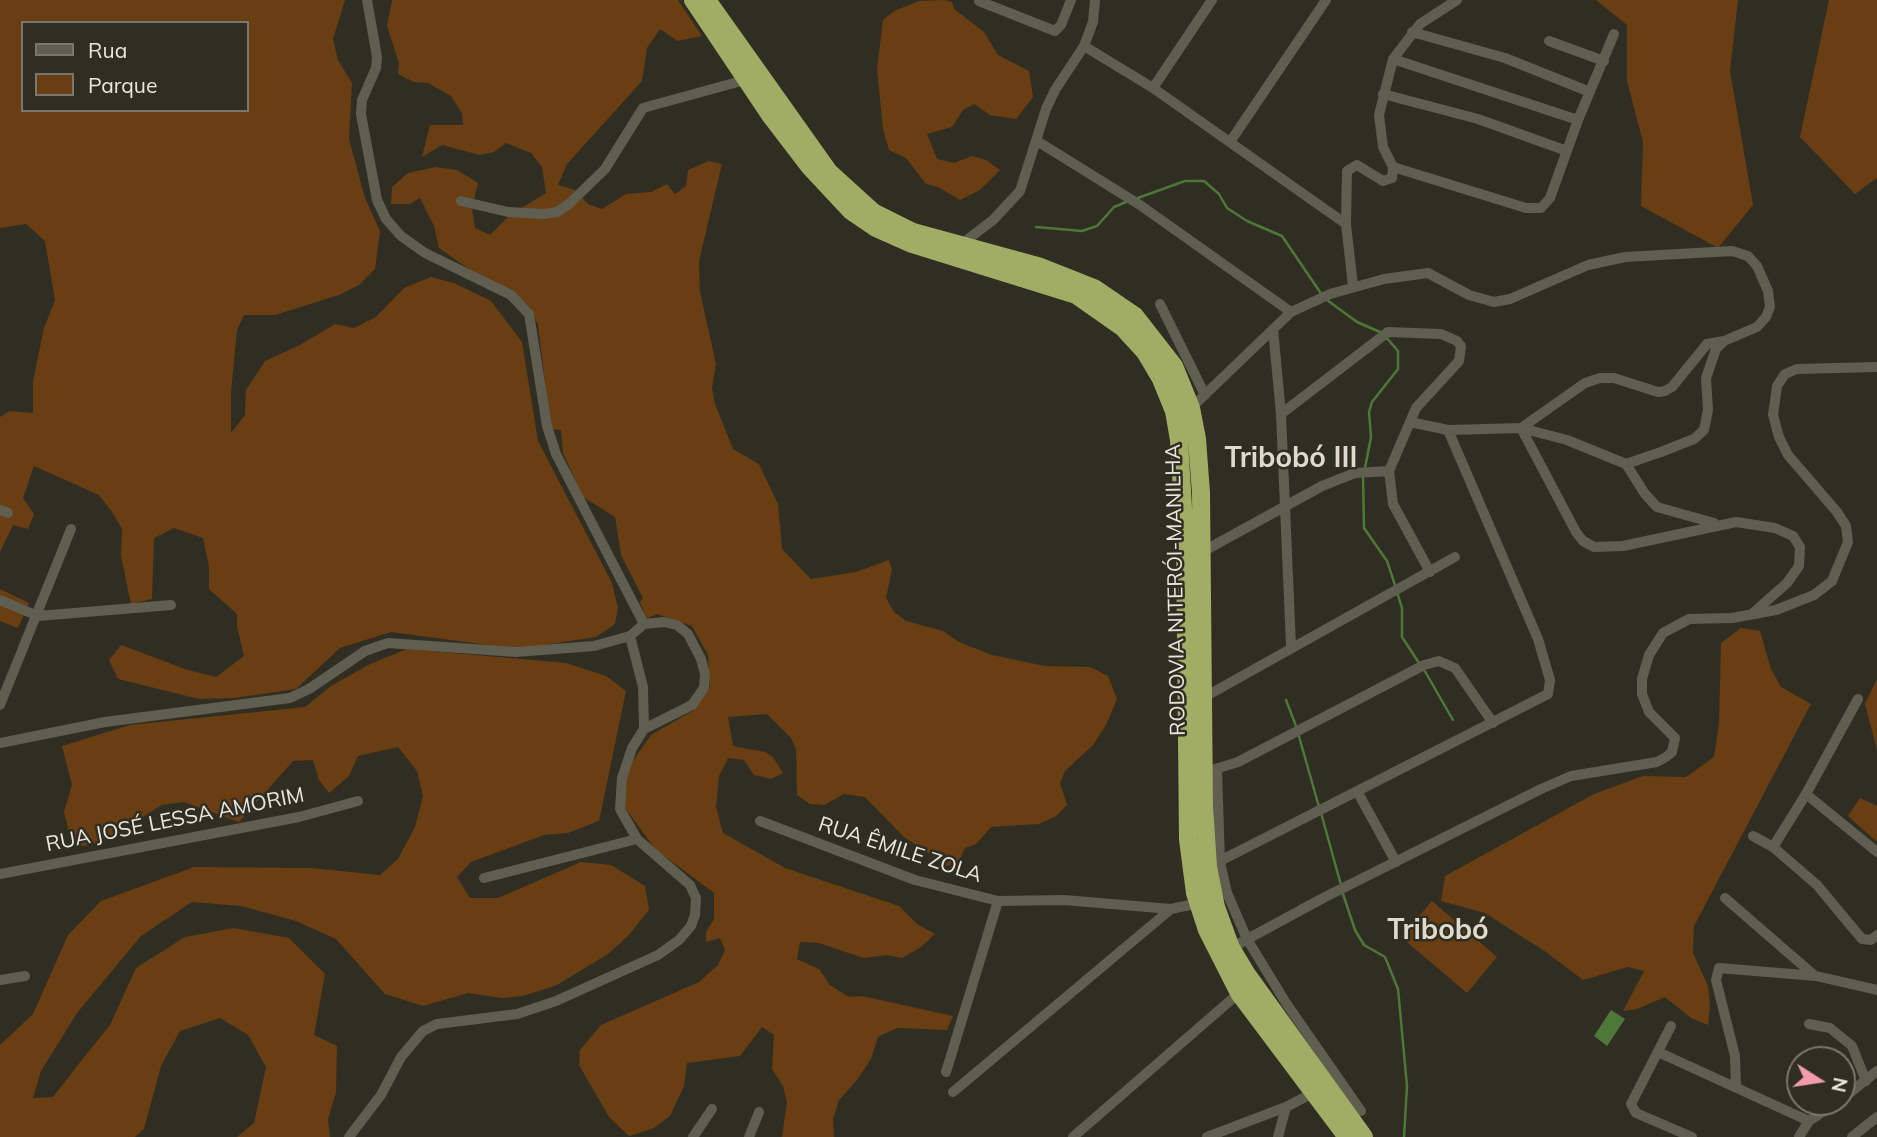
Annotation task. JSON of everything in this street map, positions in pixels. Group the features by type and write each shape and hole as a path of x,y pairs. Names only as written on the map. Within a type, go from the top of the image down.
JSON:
{"highway":[{"name":"RODOVIA NITERÓI-MANILHA","path":"693,0 745,80 809,166 851,211 876,228 912,244 1076,295 1123,328 1145,352 1161,379 1174,411 1179,440 1185,555 1188,839 1199,903 1218,955 1239,993 1347,1137"},
{"name":"RODOVIA NITERÓI-MANILHA","path":"707,0 800,132 848,191 892,223 959,246 1067,276 1124,306 1157,342 1174,366 1191,408 1197,439 1202,552 1201,699 1210,770 1216,907 1231,948 1364,1137"},
{"path":"1292,1038 1320,1050"},
{"path":"1361,1111 1370,1137"}],"street":[{"path":"367,0 377,57 376,68 362,100 361,114 377,200 386,219 401,236 425,253 511,295 529,314 547,426 556,454 644,624"},
{"path":"979,1 1055,31 1061,25 1071,0"},
{"path":"959,246 993,220 1020,191 1055,90 1084,46 1093,22 1095,0"},
{"path":"1153,88 1212,0"},
{"path":"1230,142 1326,0"},
{"path":"1353,286 1346,225 1345,182 1350,167 1357,165 1383,181 1392,178 1393,167 1380,132 1383,94 1393,60 1412,32 1445,5 1457,0"},
{"path":"1412,32 1504,58 1590,92"},
{"path":"1393,167 1535,209 1541,208 1550,198 1578,120 1614,34"},
{"path":"1549,40 1604,61"},
{"path":"1084,46 1153,88 1346,225"},
{"path":"1393,60 1578,120"},
{"path":"461,201 530,214 556,212 569,204 605,169 643,108 745,80"},
{"path":"1383,94 1478,119 1567,151"},
{"path":"1037,141 1140,205 1291,312"},
{"path":"1191,408 1291,312 1353,286 1421,273 1434,275 1469,296 1494,302 1510,299 1588,265 1625,257 1732,251 1748,256 1757,266 1768,291 1770,307 1766,317 1757,327 1724,341 1707,344 1672,387 1658,392 1614,378 1600,378 1584,383 1521,428"},
{"path":"1160,304 1205,395"},
{"path":"1272,329 1281,414 1291,646"},
{"path":"1281,414 1384,335 1441,334 1461,346 1459,361 1423,399 1389,471 1393,504 1430,572"},
{"path":"1626,464 1694,439 1704,430 1708,410 1706,378 1716,349 1724,341"},
{"path":"1231,948 1325,897 1572,776 1657,762 1672,752 1675,738 1649,712 1642,694 1642,679 1649,655 1663,633 1689,619 1751,615 1776,610 1814,595 1832,581 1849,542 1846,526 1837,512 1788,455 1779,437 1773,415 1777,386 1785,374 1797,369 1877,368"},
{"path":"1410,422 1448,430 1521,428 1567,440 1626,464 1645,494 1657,507 1717,524"},
{"path":"1521,428 1576,532 1583,541 1594,547 1623,546 1717,524 1756,523 1793,536 1800,547 1799,566 1751,615"},
{"path":"1361,1111 1247,939 1214,865 1545,698 1550,680 1538,639 1448,430"},
{"path":"1202,552 1284,504 1355,473 1389,471"},
{"path":"0,705 71,529"},
{"path":"1201,699 1291,646 1455,557"},
{"path":"0,600 38,616 171,605"},
{"path":"0,743 105,722 290,698 309,690 365,651 388,643 516,652 594,646 630,636 644,624 664,622 677,625 688,634 705,674 704,688 697,700 643,729"},
{"path":"349,1137 391,1080 401,1057 423,1031 437,1024 517,1014 556,1001 658,955 680,940 695,915 696,898 690,885 637,839 620,809 619,799 632,748 643,729 643,687 630,636"},
{"path":"1210,770 1238,762 1421,667 1439,661 1455,668 1493,723"},
{"path":"1773,847 1806,794 1858,699"},
{"path":"1357,792 1396,862"},
{"path":"1806,794 1877,852"},
{"name":"RUA JOSÉ LESSA AMORIM","path":"0,874 299,817 358,801"},
{"name":"RUA ÊMILE ZOLA","path":"760,821 915,880 999,901 1064,900 1171,909 1199,903"},
{"path":"1753,836 1773,847 1817,885 1862,939 1871,940 1877,935"},
{"path":"484,878 637,839"},
{"path":"1725,898 1816,976"},
{"path":"946,1072 999,901"},
{"path":"953,1092 1171,909"},
{"path":"1736,1087 1735,1056 1716,980 1719,968 1816,976 1877,990"},
{"path":"0,980 25,976"},
{"path":"1073,1137 1239,993"},
{"path":"1809,1024 1830,1028 1852,1046 1866,1082"},
{"path":"1671,1026 1632,1099 1632,1109 1692,1137"},
{"path":"1658,1052 1809,1121"},
{"path":"1856,1089 1877,1070"},
{"path":"1207,1137 1286,1107 1313,1093"},
{"path":"1278,1137 1286,1107"},
{"path":"694,1137 712,1109"},
{"path":"748,1137 759,1112"},
{"path":"1799,1137 1809,1121 1816,1116"},
{"path":"1852,1137 1877,1117"},
{"path":"1242,1125 1243,1137"}],"green space":[{"path":"0,0 345,0 333,39 338,60 352,83 349,139 365,198 380,231 375,269 359,285 339,295 275,315 244,315 237,330 231,392 231,433 245,415 246,390 265,361 300,345 335,324 354,328 376,317 404,288 431,277 454,283 491,301 522,342 538,441 612,583 618,608 615,624 596,637 518,649 391,632 340,648 296,689 234,698 199,699 118,679 109,660 121,645 188,670 216,677 244,656 237,627 237,614 209,589 209,567 203,538 174,528 154,538 152,599 131,604 121,556 122,529 112,512 99,495 34,466 23,498 34,514 28,529 13,525 0,552 0,417 9,411 33,413 33,381 44,328 55,300 45,241 26,224 0,228"},
{"path":"392,0 678,0 702,36 678,41 660,29 647,48 642,81 567,164 558,185 575,190 588,204 602,209 626,194 651,192 667,184 675,194 686,186 688,170 709,161 722,164 699,261 700,292 716,364 712,388 715,404 733,449 759,464 778,504 782,549 811,579 856,572 889,560 892,569 886,598 894,612 906,621 943,631 959,642 992,655 1045,666 1090,667 1108,676 1117,699 1106,725 1093,745 1065,771 1060,783 1067,805 1056,816 1039,824 991,827 976,844 965,848 959,861 947,866 903,836 865,797 844,794 824,805 810,804 797,795 796,749 791,738 767,714 728,717 733,746 765,752 773,757 783,773 771,779 754,775 744,760 728,758 719,776 716,807 723,833 785,868 899,906 917,924 935,934 921,947 902,958 887,955 863,958 819,943 800,942 797,959 819,969 830,985 849,997 862,996 953,1016 947,1030 897,1028 878,1037 871,1059 839,1100 833,1119 834,1137 782,1137 787,1102 783,1086 772,1069 774,1035 762,1027 740,1056 687,1063 684,1086 670,1116 654,1128 629,1136 609,1117 579,1065 580,1050 601,1025 699,982 718,965 725,950 720,938 706,942 706,932 714,919 714,893 655,849 621,802 630,765 651,735 694,710 710,687 708,655 692,626 657,614 646,619 640,602 643,598 621,555 615,517 583,497 563,453 561,430 551,429 538,325 531,308 512,291 479,276 439,248 434,226 420,198 410,204 391,204 392,187 408,173 436,167 457,170 478,183 472,208 475,228 490,235 510,215 546,193 542,167 531,153 506,143 494,152 480,155 442,145 422,157 430,125 463,125 462,113 451,96 428,83 414,82 398,74 399,63 387,26"},
{"path":"1596,0 1738,0 1730,71 1753,205 1718,248 1641,206 1643,142 1627,81 1627,25"},
{"path":"1829,0 1877,0 1877,178 1855,194 1800,137"},
{"path":"919,1 952,2 954,9 984,32 998,55 1029,71 1033,97 1016,119 990,115 974,104 963,110 952,127 927,134 937,159 954,163 972,156 986,160 1000,170 980,190 960,200 938,187 926,184 906,158 889,150 883,129 877,69 883,20 894,11"},
{"path":"0,589 29,603 18,628 0,621"},
{"path":"1741,628 1760,631 1771,669 1781,687 1811,704 1694,926 1693,953 1708,986 1708,1025 1691,1018 1665,997 1637,1009 1623,1011 1644,971 1628,967 1583,980 1546,952 1485,913 1441,901 1445,876 1594,794 1643,776 1686,777 1714,757 1719,723 1721,643"},
{"path":"407,649 566,663 606,676 626,691 599,821 568,833 544,835 471,862 457,877 470,898 498,898 581,862 611,865 645,886 649,910 628,936 608,954 557,985 523,996 502,998 468,993 423,1006 385,994 336,939 296,921 241,906 192,902 141,936 77,1013 41,1071 33,1098 53,1097 110,1025 136,968 185,937 234,928 289,938 325,974 314,1035 337,1046 336,1092 328,1119 330,1137 237,1137 254,1123 266,1067 248,1035 220,1018 180,1031 161,1066 144,1129 135,1137 0,1137 0,1045 33,1014 68,935 101,901 194,867 311,868 380,875 398,859 415,827 423,796 417,771 398,747 358,756 349,776 329,793 319,780 313,760 293,761 239,822 184,802 162,805 102,842 83,846 71,840 64,812 72,785 62,746 130,725 305,707 331,686 370,664"},
{"path":"1877,679 1877,750 1865,704"},
{"path":"1860,798 1877,806 1877,842 1848,816"},
{"path":"1432,901 1497,957 1467,993 1401,937"}],"shaded area":[{"path":"1611,1010 1625,1019 1607,1046 1594,1036"}],"waterway":[{"path":"1135,199 1185,181 1204,181 1219,194 1227,208 1247,221 1282,236 1322,295"},
{"path":"1036,227 1082,231 1097,226 1114,207 1126,202"},
{"path":"1327,300 1357,322 1380,332"},
{"path":"1365,468 1371,437 1369,412 1372,402 1398,369 1398,351 1385,336"},
{"path":"1363,475 1364,528 1387,561 1395,585"},
{"path":"1397,592 1402,608 1402,637 1419,663"},
{"path":"1423,668 1453,720"},
{"path":"1286,700 1296,726"},
{"path":"1298,733 1319,807"},
{"path":"1321,813 1341,885"},
{"path":"1342,891 1355,930 1364,945 1385,957 1398,989 1407,1086 1404,1137"}],"district":[{"name":"Tribobó III","path":"1291,459"},
{"name":"Tribobó","path":"1438,931"}]}
